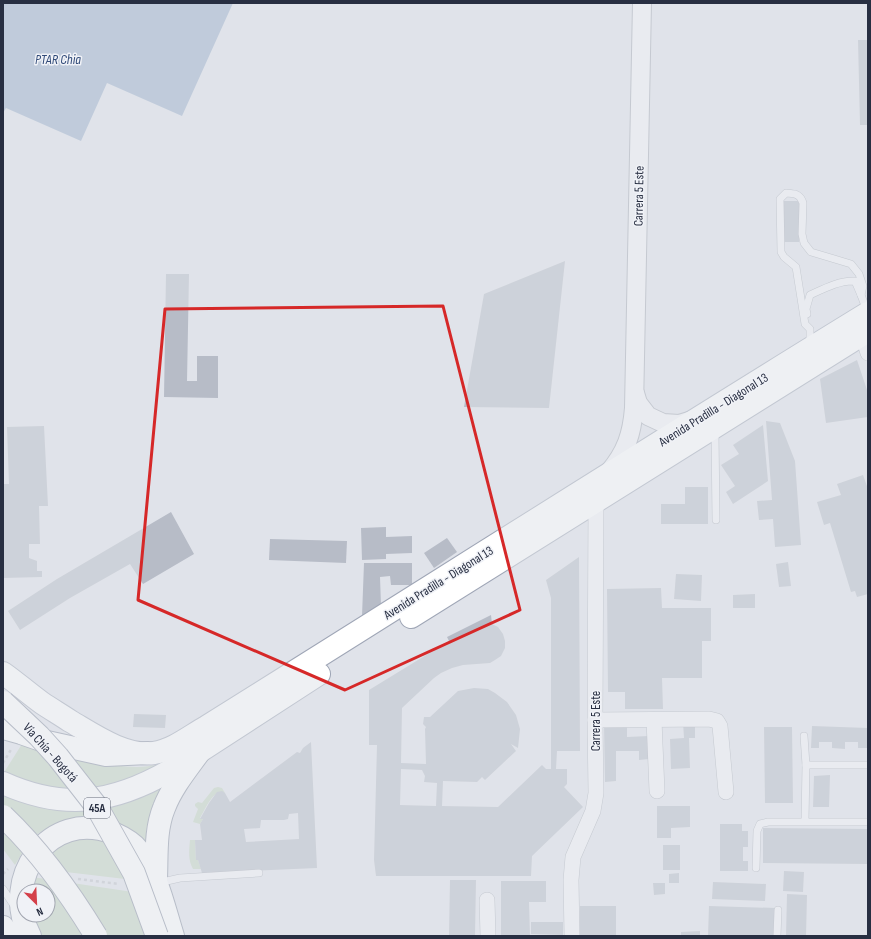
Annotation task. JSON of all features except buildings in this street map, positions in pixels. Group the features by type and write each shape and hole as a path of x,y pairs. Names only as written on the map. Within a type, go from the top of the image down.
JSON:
{"main road":[{"name":"Avenida Pradilla - Diagonal 13","path":"3,672 43,704 114,746 148,753 156,752 175,745 603,479 694,420 810,339 866,307"},
{"name":"Avenida Pradilla - Diagonal 13","path":"3,783 28,793 49,798 73,801 105,797 139,787 160,776 200,751 310,680 715,426 866,339"},
{"name":"Vía Chía - Bogotá","path":"3,702 53,752 97,807 134,874 157,936"},
{"path":"3,728 47,742 106,755 148,753"},
{"path":"156,884 157,842 159,825 164,809 171,792 200,751"},
{"path":"3,816 35,849 58,878 96,936"},
{"path":"3,927 22,933 18,890 23,871 31,857 42,844 56,836 72,830 89,828 105,830 120,836 137,848 149,864 173,936"}],"street":[{"name":"Carrera 5 Este","path":"603,479 616,464 626,446 632,428 634,408 642,3"},
{"name":"Carrera 5 Este","path":"634,389 638,403 648,416 663,423 679,424 694,420"},
{"name":"Carrera 5 Este","path":"572,936 571,880 573,857 593,811 596,793 596,502"},
{"path":"595,720 709,719 717,721 720,726 726,792"},
{"path":"654,720 657,791"},
{"path":"487,900 488,936"}],"lane":[{"path":"810,339 805,324 796,267 784,257 781,252 780,203 782,196 786,194 796,194 801,198 802,234 804,243 811,252 851,264 859,274 863,286 866,307"},
{"path":"810,339 806,309 810,295 850,280 855,281 866,307"},
{"path":"715,426 716,520"},
{"path":"804,736 806,765 805,821"},
{"path":"806,765 868,764"},
{"path":"756,868 757,831 760,824 768,822 805,821 868,822"},
{"path":"156,884 180,878 259,873"},
{"path":"3,889 12,900 22,933"},
{"path":"778,910 778,936"}],"highlighted area":[{"path":"443,306 520,610 345,690 138,600 165,309"}],"green space":[{"path":"22,744 71,757 109,765 128,767 144,767 158,764 170,760 189,750 167,781 147,843 61,822 39,833 28,843 15,865 3,849 3,774"},
{"path":"214,788 222,788 225,793 221,792 213,797 200,818 203,819 200,824 193,822 198,809 195,804 198,802 202,803"},
{"path":"98,837 112,844 142,881 32,868 54,843"},
{"path":"190,840 195,840 196,860 198,860 201,869 193,869 191,866 189,855"},
{"path":"32,877 153,895 169,936 39,936 33,923 56,923 56,883 31,883"}],"water":[{"name":"PTAR Chia","path":"3,3 233,3 182,116 107,83 81,141 6,108 3,113"}]}
